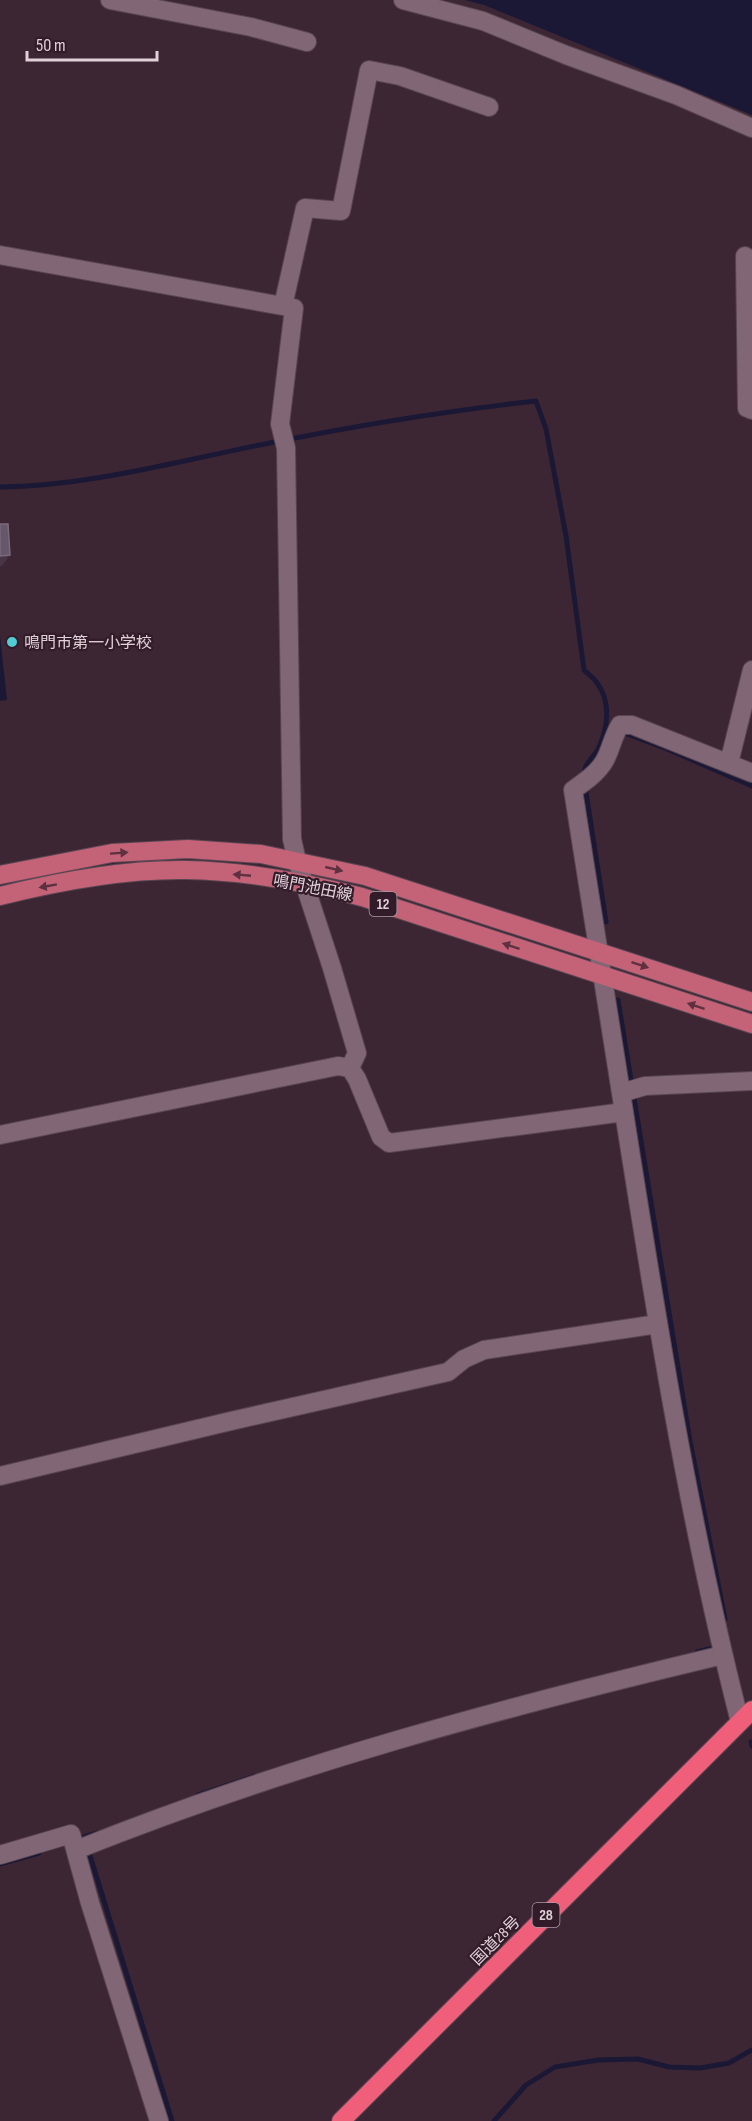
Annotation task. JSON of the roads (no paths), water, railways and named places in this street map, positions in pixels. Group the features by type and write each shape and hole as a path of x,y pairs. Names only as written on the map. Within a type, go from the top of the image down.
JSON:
{"highway":[{"name":"国道28号","path":"341,2121 746,1716"}],"main road":[{"name":"鳴門池田線","path":"0,874 112,853 188,849 261,854 365,876 752,1002"},
{"name":"鳴門池田線","path":"0,896 116,874 186,870 305,883 362,897 752,1024"}],"street":[{"path":"110,0 251,27 307,42"},
{"path":"403,0 483,21 566,55 676,95 752,128"},
{"path":"283,306 305,208 341,211 369,70 400,76 489,107"},
{"path":"0,255 294,308 280,424 286,448 292,839 357,1053 350,1068"},
{"path":"745,256 747,408 752,410"},
{"path":"729,763 752,670"},
{"path":"746,1716 721,1649 657,1323 624,1112 624,1092 573,790 591,777 604,762 620,725 632,725 752,773"},
{"path":"0,1136 338,1066 350,1068 357,1079 381,1137 389,1143 624,1112"},
{"path":"624,1092 645,1086 752,1081"},
{"path":"0,1476 448,1372 464,1359 484,1350 657,1323"},
{"path":"80,1845 241,1789 429,1731 721,1649"},
{"path":"0,1855 71,1834 80,1845 90,1903 159,2121"}],"waterway":[{"path":"0,487 34,486 134,472 366,425 536,401 546,429 566,536 584,670 601,690 606,706 607,715 602,740 585,768 584,776"},
{"path":"622,732 752,786"},
{"path":"585,786 606,922"},
{"path":"618,1000 690,1441 725,1619"},
{"path":"697,1652 717,1647"},
{"path":"751,1742 752,1746"},
{"path":"198,1795 255,1776"},
{"path":"84,1837 97,1833"},
{"path":"88,1849 172,2121"},
{"path":"0,1864 39,1853"},
{"path":"494,2121 526,2085 555,2067 598,2060 638,2059 669,2067 700,2068 729,2063 752,2050"}],"place":[{"name":"鳴門市第一小学校","path":"12,642"}]}
